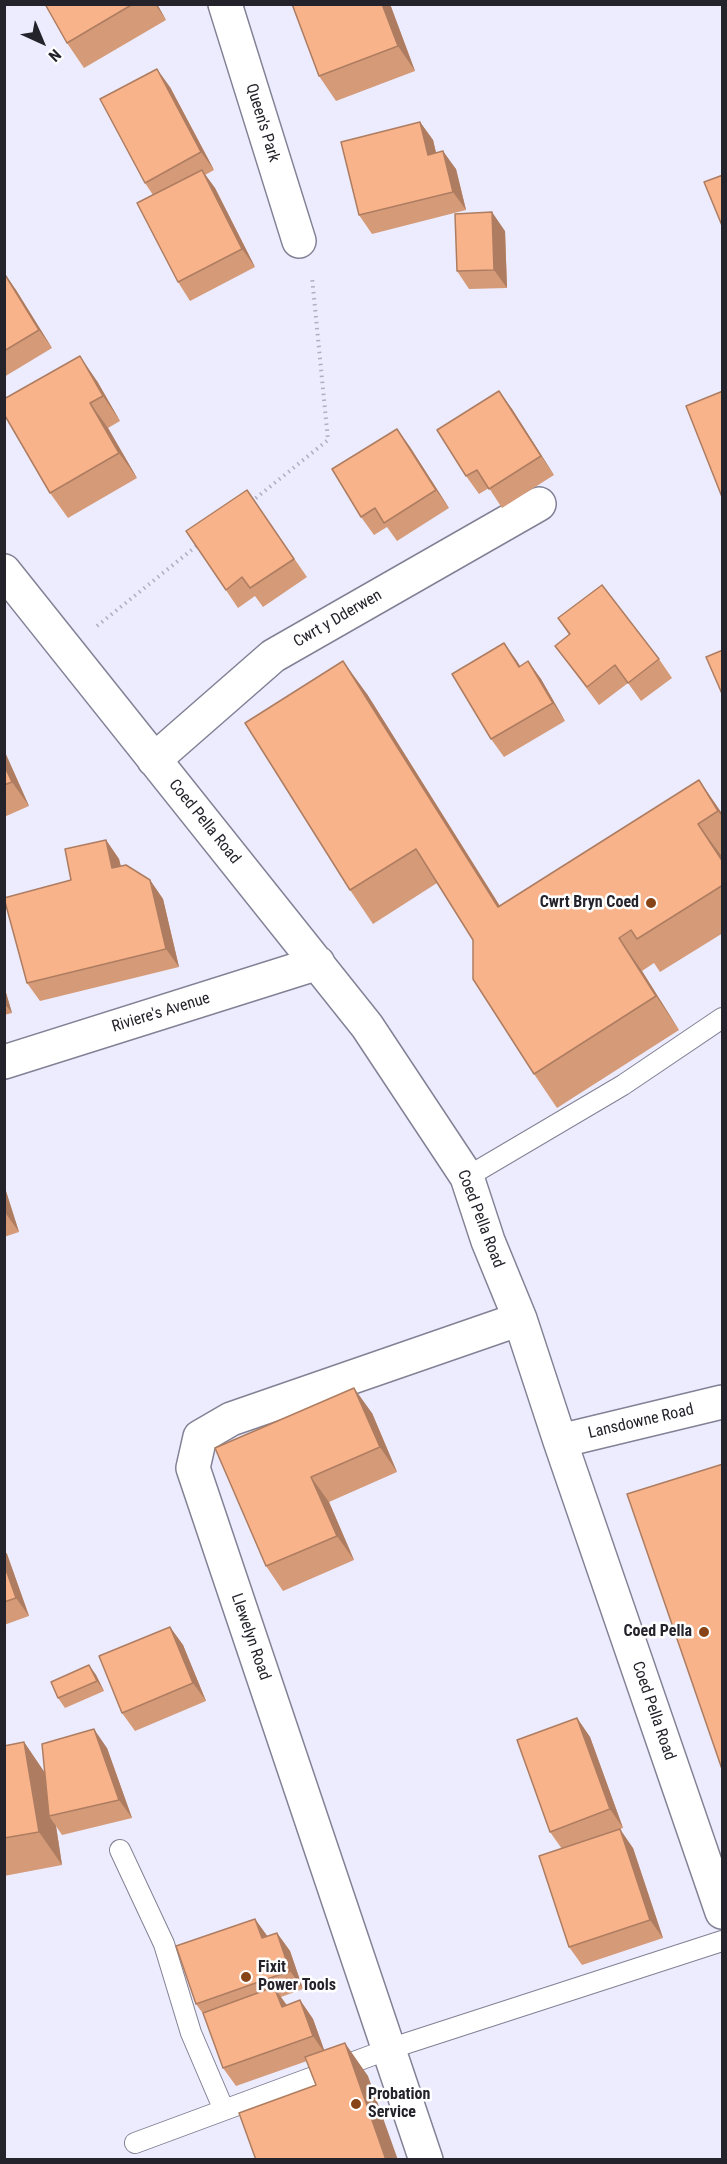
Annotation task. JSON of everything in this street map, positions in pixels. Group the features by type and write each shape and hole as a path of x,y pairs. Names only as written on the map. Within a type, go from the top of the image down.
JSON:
{"street":[{"name":"Queen's Park","path":"225,4 299,241"},
{"name":"Cwrt y Dderwen","path":"154,760 273,656 539,504"},
{"name":"Coed Pella Road","path":"8,583 67,650 367,1026 467,1177 488,1241 520,1319 723,1912"},
{"name":"Riviere's Avenue","path":"4,1062 318,963"},
{"name":"Llewelyn Road","path":"426,2160 194,1468 200,1437 231,1419 520,1319"},
{"name":"Lansdowne Road","path":"560,1441 723,1402"}],"lane":[{"path":"467,1177 623,1085 723,1018"},
{"path":"120,1850 164,1944 190,2033 224,2110"},
{"path":"135,2143 389,2049 723,1941"}],"path":[{"path":"244,507 328,440 310,255 299,241"},
{"path":"67,650 207,538"}],"building":[{"path":"45,4 133,4 67,43"},
{"path":"292,4 382,4 398,46 319,76"},
{"path":"157,69 201,152 145,183 100,99"},
{"path":"420,122 428,155 443,151 453,192 359,215 341,142"},
{"path":"202,170 242,249 178,282 137,203"},
{"path":"723,175 723,228 704,182"},
{"path":"492,212 494,270 457,271 455,214"},
{"path":"4,273 39,330 4,351"},
{"path":"80,356 103,396 90,403 119,453 50,493 4,414 4,399"},
{"path":"499,391 541,456 489,489 477,470 466,476 437,430"},
{"path":"723,391 723,497 722,497 686,406"},
{"path":"397,429 436,490 384,523 375,508 361,517 332,469"},
{"path":"247,490 294,559 250,588 242,577 226,590 186,531"},
{"path":"602,585 659,659 628,683 615,665 587,687 555,646 570,634 558,618"},
{"path":"504,643 519,667 528,661 553,703 491,739 452,674"},
{"path":"723,650 723,696 706,657"},
{"name":"Cwrt Bryn Coed","path":"343,661 498,907 699,780 718,811 698,824 723,862 723,885 637,939 631,930 619,938 656,996 534,1074 473,979 473,940 416,849 350,890 245,723"},
{"path":"4,765 12,782 4,785"},
{"path":"106,840 112,868 126,865 150,880 166,949 27,983 4,898 71,880 65,849"},
{"path":"354,1388 380,1447 311,1477 337,1536 266,1566 215,1448"},
{"name":"Coed Pella","path":"723,1464 723,1772 627,1494"},
{"path":"4,1564 16,1598 4,1602"},
{"path":"170,1627 193,1683 122,1713 99,1656"},
{"path":"89,1665 97,1681 58,1698 51,1682"},
{"path":"577,1718 610,1809 550,1832 517,1740"},
{"path":"94,1729 119,1800 49,1816 42,1744"},
{"path":"24,1742 39,1832 4,1838 4,1746"},
{"path":"620,1829 650,1920 569,1947 539,1856"},
{"name":"Fixit Power Tools","path":"255,1919 262,1938 277,1933 290,1971 196,2004 176,1946"},
{"path":"274,1987 282,2007 300,2000 313,2036 223,2068 203,2013"},
{"path":"345,2043 386,2160 256,2160 239,2113 316,2085 305,2057"}],"place":[{"name":"Cwrt Bryn Coed","path":"651,903"},
{"name":"Coed Pella","path":"704,1632"},
{"name":"Fixit Power Tools","path":"246,1977"},
{"name":"Probation Service","path":"356,2104"}]}
